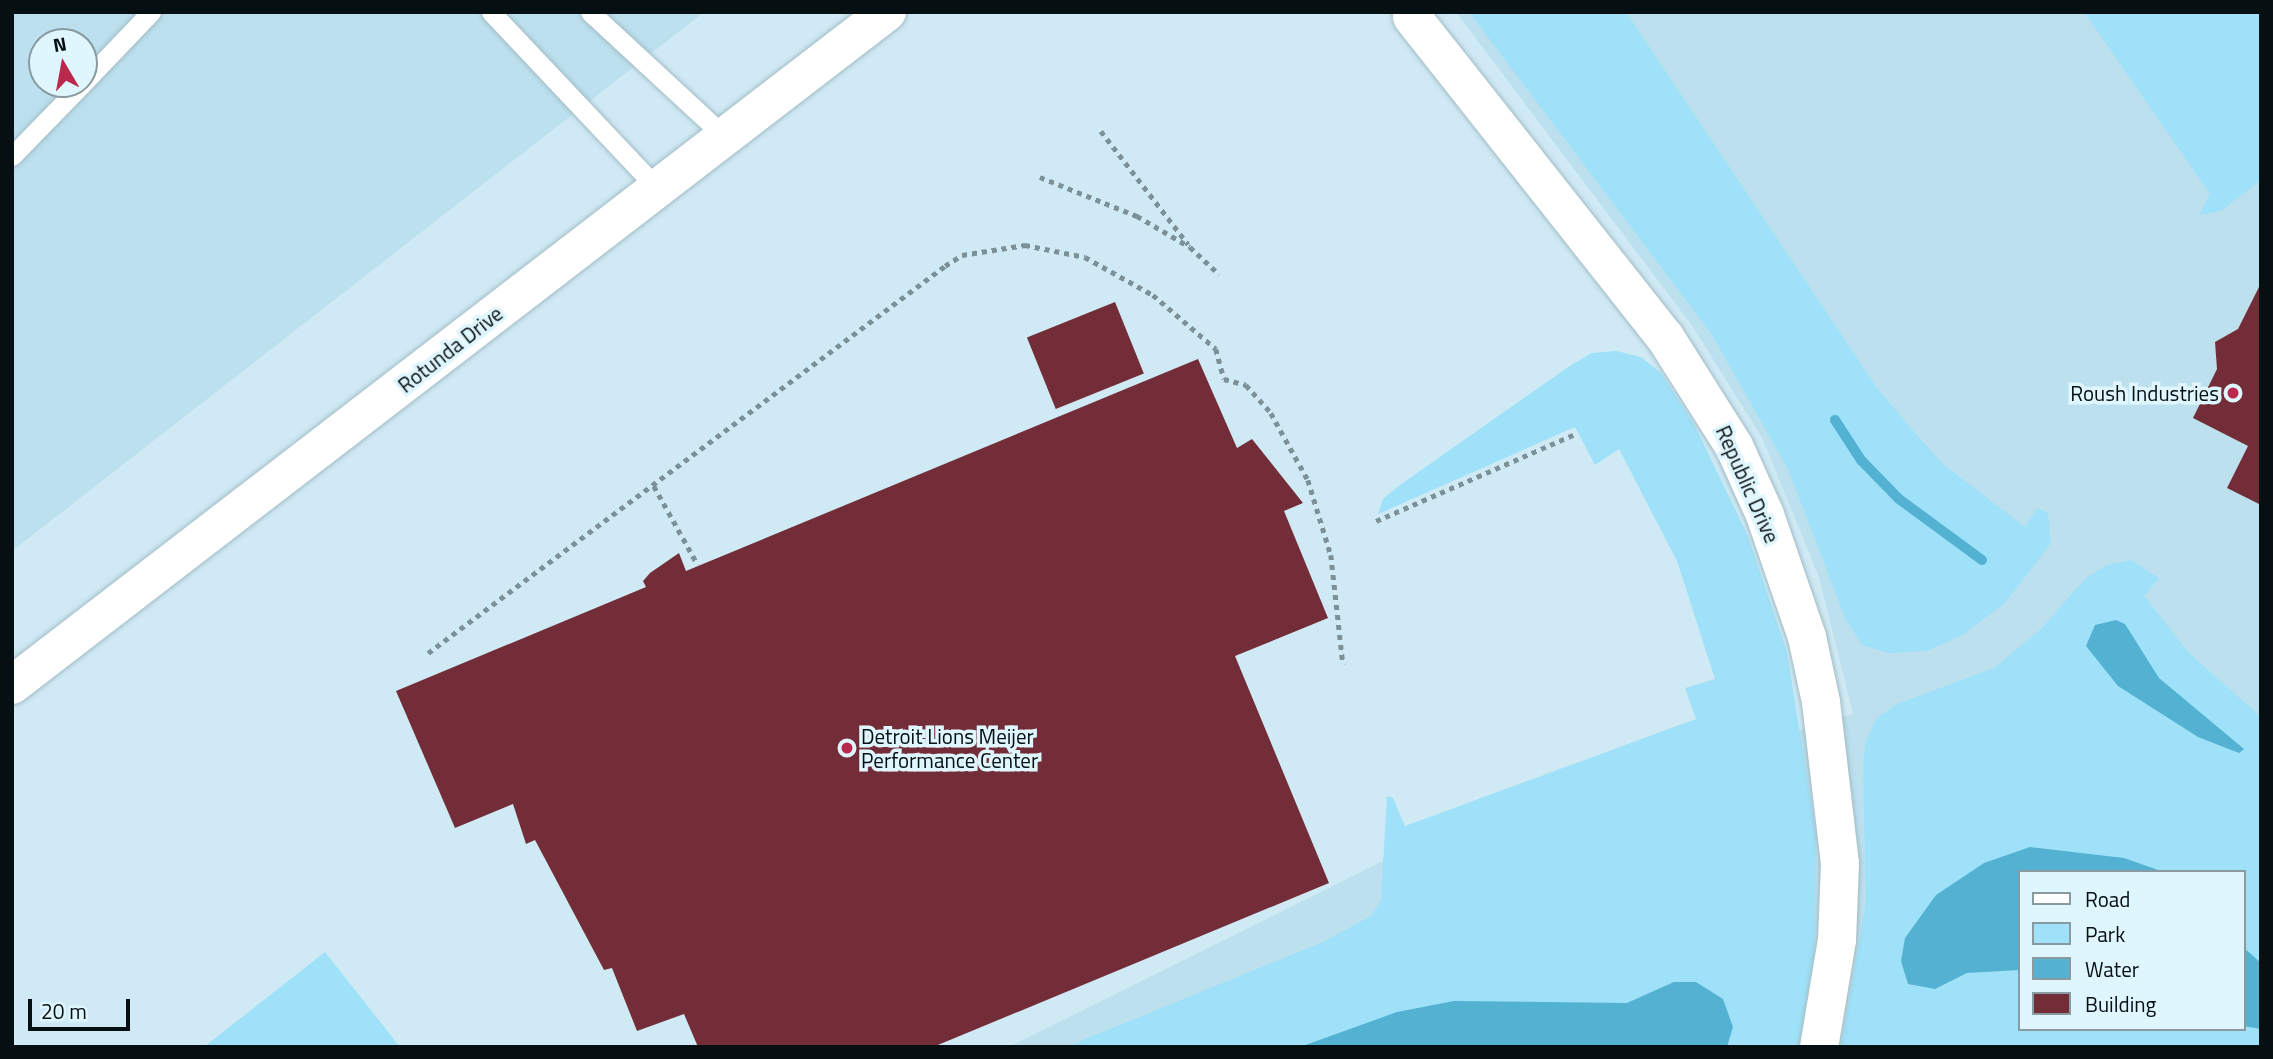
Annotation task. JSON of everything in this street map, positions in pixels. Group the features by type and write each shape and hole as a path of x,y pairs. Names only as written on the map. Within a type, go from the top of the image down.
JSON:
{"street":[{"name":"Rotunda Drive","path":"12,685 887,12"},
{"name":"Republic Drive","path":"1407,14 1665,337 1734,446 1765,515 1807,637 1821,702 1840,863 1837,940 1819,1047"}],"lane":[{"path":"98,67 151,12"},
{"path":"491,12 658,189"},
{"path":"590,12 724,136"},
{"path":"12,156 68,98"}],"path":[{"path":"1101,131 1190,247 1219,274"},
{"path":"1040,177 1115,204 1190,247"},
{"path":"428,653 962,255 1025,245 1064,250 1119,273 1187,320 1216,349 1224,379 1246,385 1270,413 1308,480 1331,555 1343,664"},
{"path":"1376,521 1577,433"},
{"path":"654,486 698,565"}],"shaded area":[{"path":"12,12 704,12 12,551"},
{"path":"1456,12 2239,12 2261,23 2261,1047 1009,1047 1403,851 1853,714 1819,577 1762,438 1693,327"}],"green space":[{"path":"1469,12 1626,12 1877,388 1909,426 1943,464 2025,527 2037,508 2048,513 2051,543 2005,603 1964,634 1927,651 1889,653 1862,645 1845,618 1789,471 1712,335"},
{"path":"2084,12 2261,12 2261,180 2221,211 2199,215 2210,194"},
{"path":"1616,351 1641,357 1662,374 1695,426 1748,536 1787,652 1816,835 1814,955 1799,1047 1066,1047 1323,942 1371,916 1381,900 1387,796 1393,798 1405,826 1696,719 1685,688 1715,679 1677,561 1619,449 1595,465 1575,427 1378,514 1383,499 1400,485 1571,365 1592,353"},
{"path":"2131,560 2159,578 2144,596 2189,653 2261,717 2261,1047 1841,1047 1866,903 1863,764 1866,741 1877,718 1897,704 1994,668 2041,629 2084,580 2106,565"},
{"path":"325,952 400,1047 204,1047"}],"water":[{"path":"2116,620 2125,624 2159,678 2244,749 2239,753 2198,737 2118,686 2086,646 2095,625"},
{"path":"2030,847 2124,858 2158,870 2018,870 2018,970 1967,973 1935,989 1908,984 1901,961 1905,938 1936,895 1984,863"},
{"path":"2245,949 2261,963 2261,1029 2245,1026"},
{"path":"1674,982 1696,982 1723,999 1733,1027 1727,1047 1300,1047 1397,1012 1454,1001 1627,1003"}],"building":[{"name":"Roush Industries","path":"2261,283 2261,505 2227,488 2248,446 2193,418 2217,369 2215,342 2238,329"},
{"path":"1115,302 1144,373 1056,409 1027,338"},
{"name":"Detroit Lions Meijer Performance Center","path":"1198,359 1237,448 1252,439 1303,503 1284,511 1328,618 1235,656 1329,883 933,1047 698,1047 684,1014 637,1031 612,968 604,970 535,840 526,844 513,804 455,828 396,691 646,587 643,581 650,573 679,553 686,571"}],"waterway":[{"path":"1835,420 1861,460 1899,499 1982,560"}],"place":[{"name":"Roush Industries","path":"2233,393"},
{"name":"Detroit Lions Meijer Performance Center","path":"847,748"}]}
